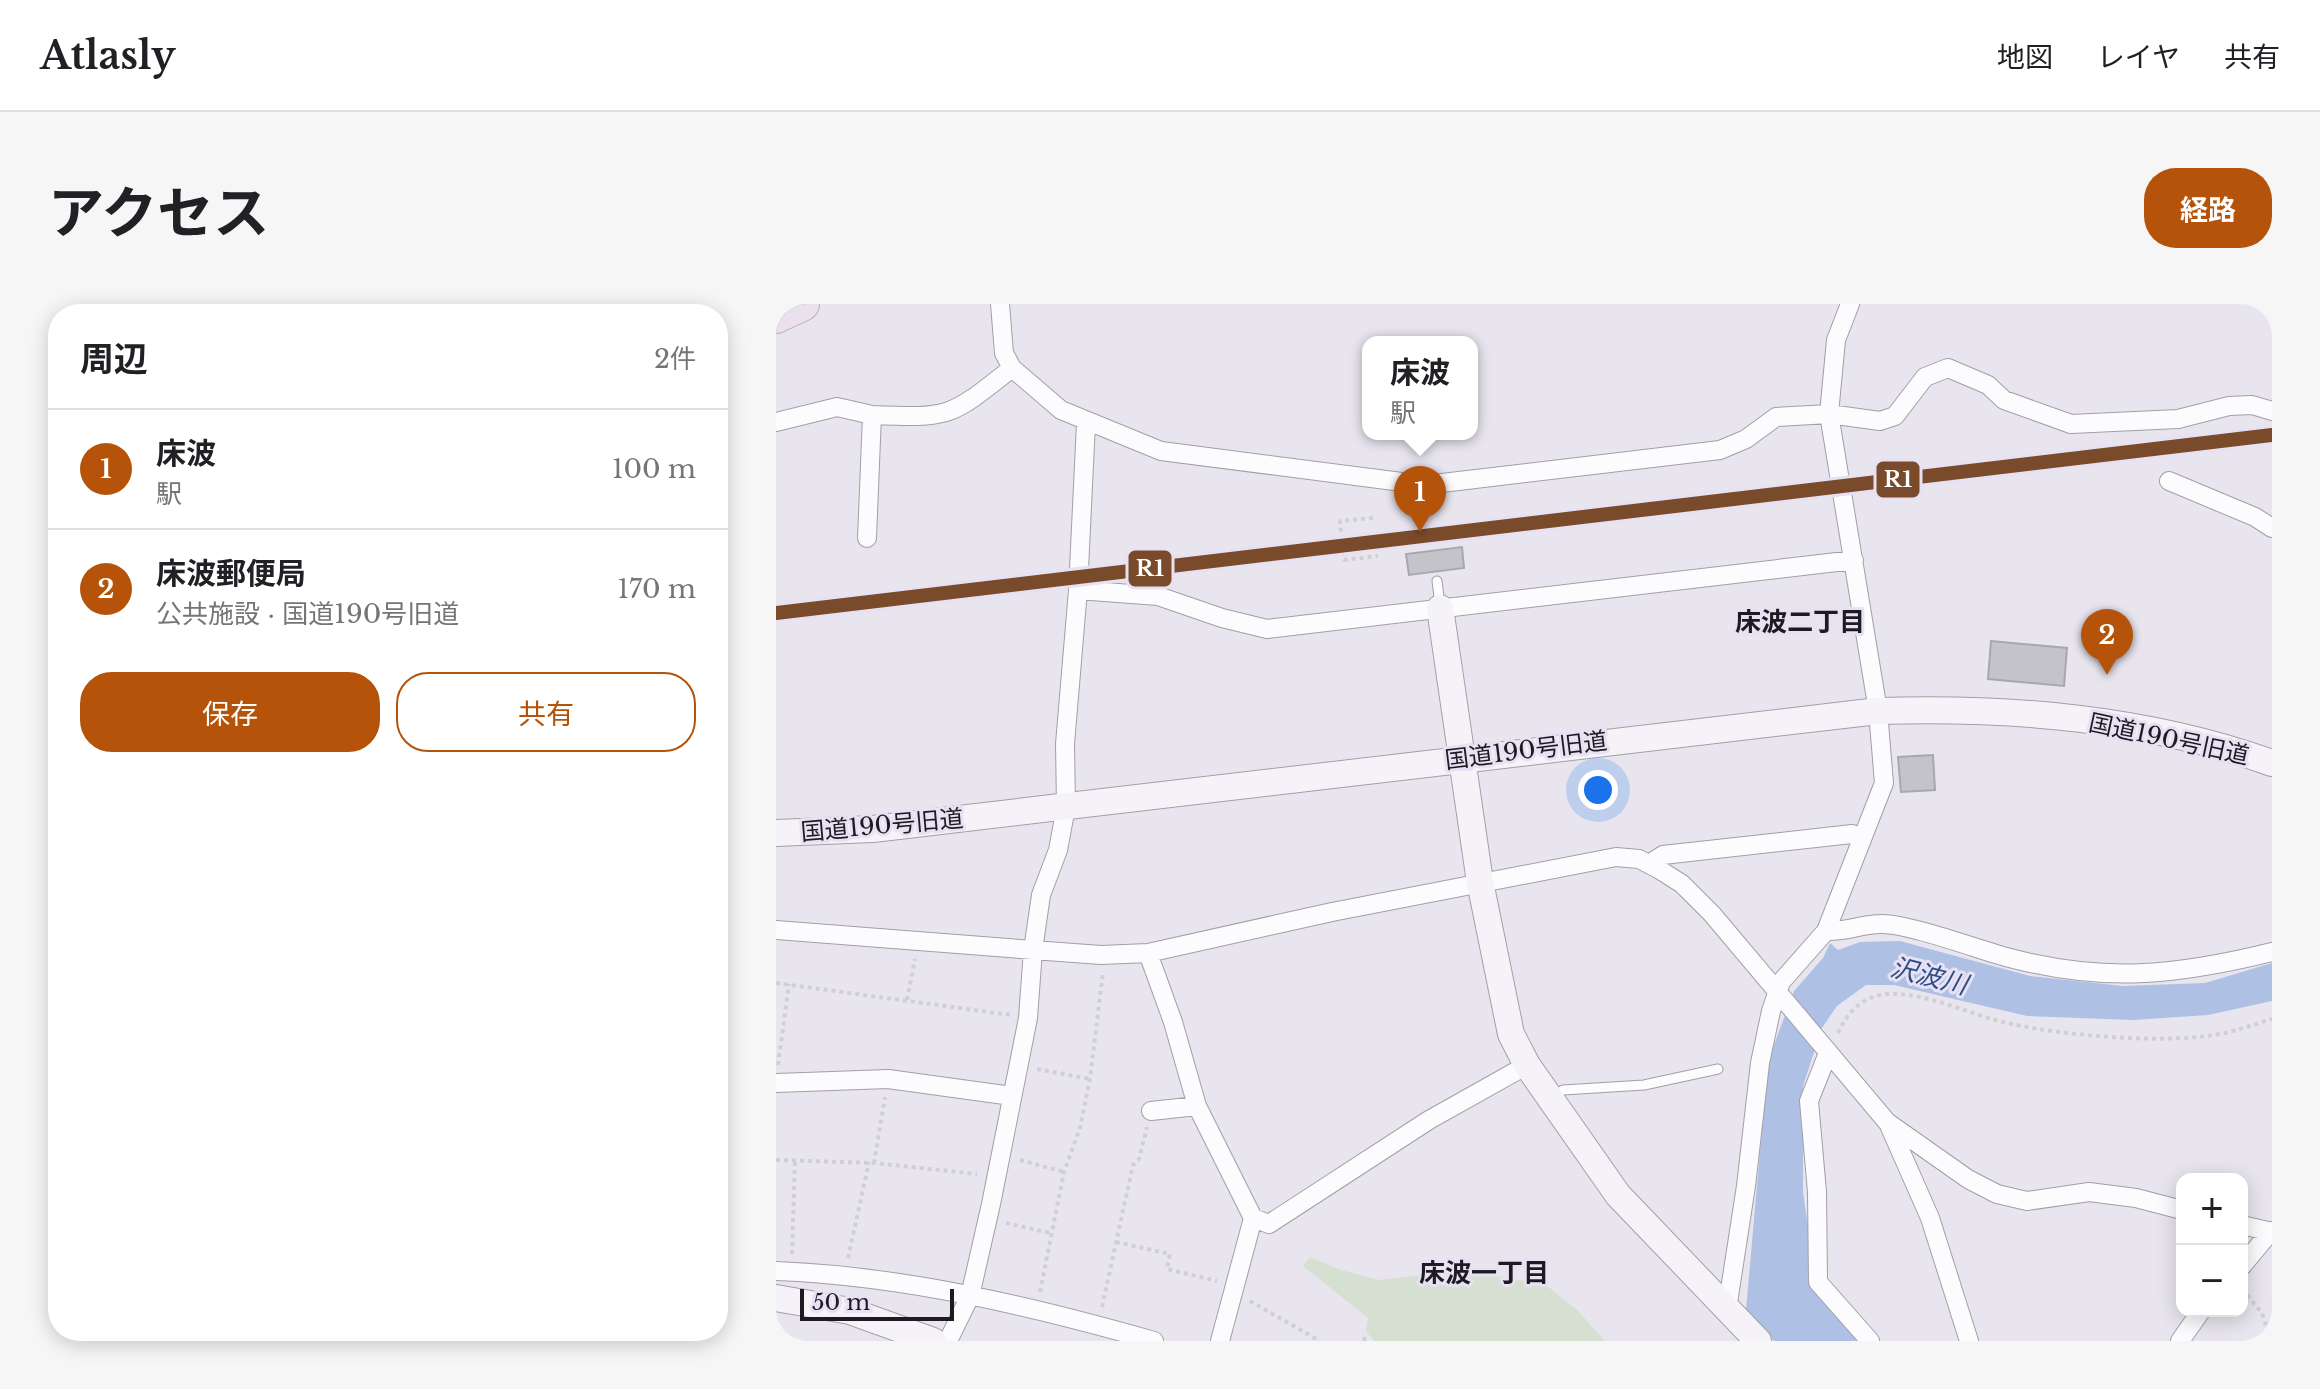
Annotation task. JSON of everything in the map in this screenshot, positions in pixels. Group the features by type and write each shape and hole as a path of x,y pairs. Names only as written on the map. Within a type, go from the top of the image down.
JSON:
{"highway":[{"path":"776,313 795,304"},
{"path":"776,313 802,304"}],"street":[{"path":"1000,304 1004,353 1012,368 1061,410 1086,423 1161,451 1425,485 1720,450 1746,439 1776,417 1829,414 1880,421 1895,416 1925,377 1948,368 1988,385 2004,400 2071,424 2178,419 2229,406 2252,405 2272,411"},
{"path":"1727,1309 1745,1200 1760,1063 1780,996 1781,982 1836,931 1860,838 1884,783 1878,711 1829,414 1836,340 1850,304"},
{"path":"776,422 837,407 872,415 934,417 953,413 1012,368"},
{"path":"867,538 872,415"},
{"path":"948,1341 970,1296 988,1218 1028,1018 1041,895 1058,850 1066,807 1065,744 1078,590 1086,423"},
{"path":"2169,481 2255,517 2272,528"},
{"path":"1078,590 1158,596 1222,618 1267,629 1854,560"},
{"path":"1440,608 1480,882 1511,1034 1527,1065 1618,1195 1758,1341"},
{"name":"国道190号旧道","path":"776,833 873,829 1878,711 1954,709 2103,722 2213,745 2272,763"},
{"path":"1649,864 1663,855 1852,834 1860,838"},
{"path":"776,930 1101,955 1148,953 1480,882 1616,857 1649,864 1682,884 1887,1122 1968,1179 1997,1194 2027,1201 2089,1192 2136,1198 2176,1208"},
{"path":"1836,931 1881,923 2050,968 2116,976 2206,968 2272,952"},
{"path":"1148,953 1173,1022 1197,1106 1253,1218 1220,1341"},
{"path":"1826,1051 1809,1101 1817,1192 1818,1282 1870,1341"},
{"path":"1253,1218 1269,1224 1429,1120 1527,1065"},
{"path":"776,1080 888,1079 1012,1096"},
{"path":"1151,1111 1197,1106"},
{"path":"1887,1122 1930,1218 1969,1341"},
{"path":"2248,1226 2271,1231 2248,1259"},
{"path":"784,1272 844,1274 970,1296 1154,1341"},
{"path":"776,1298 850,1311 933,1341"},
{"path":"2180,1341 2197,1317"}],"lane":[{"path":"1437,581 1440,608"},
{"path":"1550,1098 1563,1090 1644,1085 1718,1069"}],"path":[{"path":"1373,518 1340,521 1344,560 1378,556"},
{"path":"907,1000 920,940"},
{"path":"1036,1311 1064,1172 1080,1128 1090,1079 1104,965 1101,955"},
{"path":"776,983 1028,1018"},
{"path":"776,1080 789,984"},
{"path":"1826,1051 1846,1016 1865,999 1886,994 1915,996 2012,1024 2107,1035 2222,1034 2272,1019"},
{"path":"1019,1065 1090,1079"},
{"path":"844,1274 888,1079"},
{"path":"1098,1325 1133,1165 1139,1159 1151,1111"},
{"path":"1001,1155 1064,1172"},
{"path":"776,1160 871,1162 996,1177"},
{"path":"784,1272 795,1161"},
{"path":"988,1218 1050,1233"},
{"path":"2248,1296 2262,1313 2271,1341"}],"green space":[{"path":"1310,1257 1341,1270 1379,1280 1465,1270 1546,1285 1578,1311 1605,1341 1374,1341 1366,1331 1368,1318 1303,1266"}],"water":[{"name":"沢波川","path":"1900,941 2030,976 2123,986 2205,983 2272,963 2272,1001 2208,1015 2133,1020 2027,1016 1894,985 1866,985 1837,1006 1822,1028 1803,1086 1803,1192 1817,1291 1858,1341 1774,1341 1746,1310 1768,1061 1794,991 1823,958 1830,943 1838,950 1860,942"}],"building":[{"path":"1462,547 1464,568 1409,575 1406,554"},
{"path":"1991,641 2067,648 2064,686 1988,679"},
{"path":"1933,755 1935,790 1901,792 1898,757"}],"transit line":[{"name":"R1","path":"776,613 2272,435"}],"place":[{"name":"床波","path":"1420,532"},
{"name":"床波郵便局","path":"2107,675"}],"district":[{"name":"床波二丁目","path":"1800,622"},
{"name":"床波一丁目","path":"1484,1273"}]}
